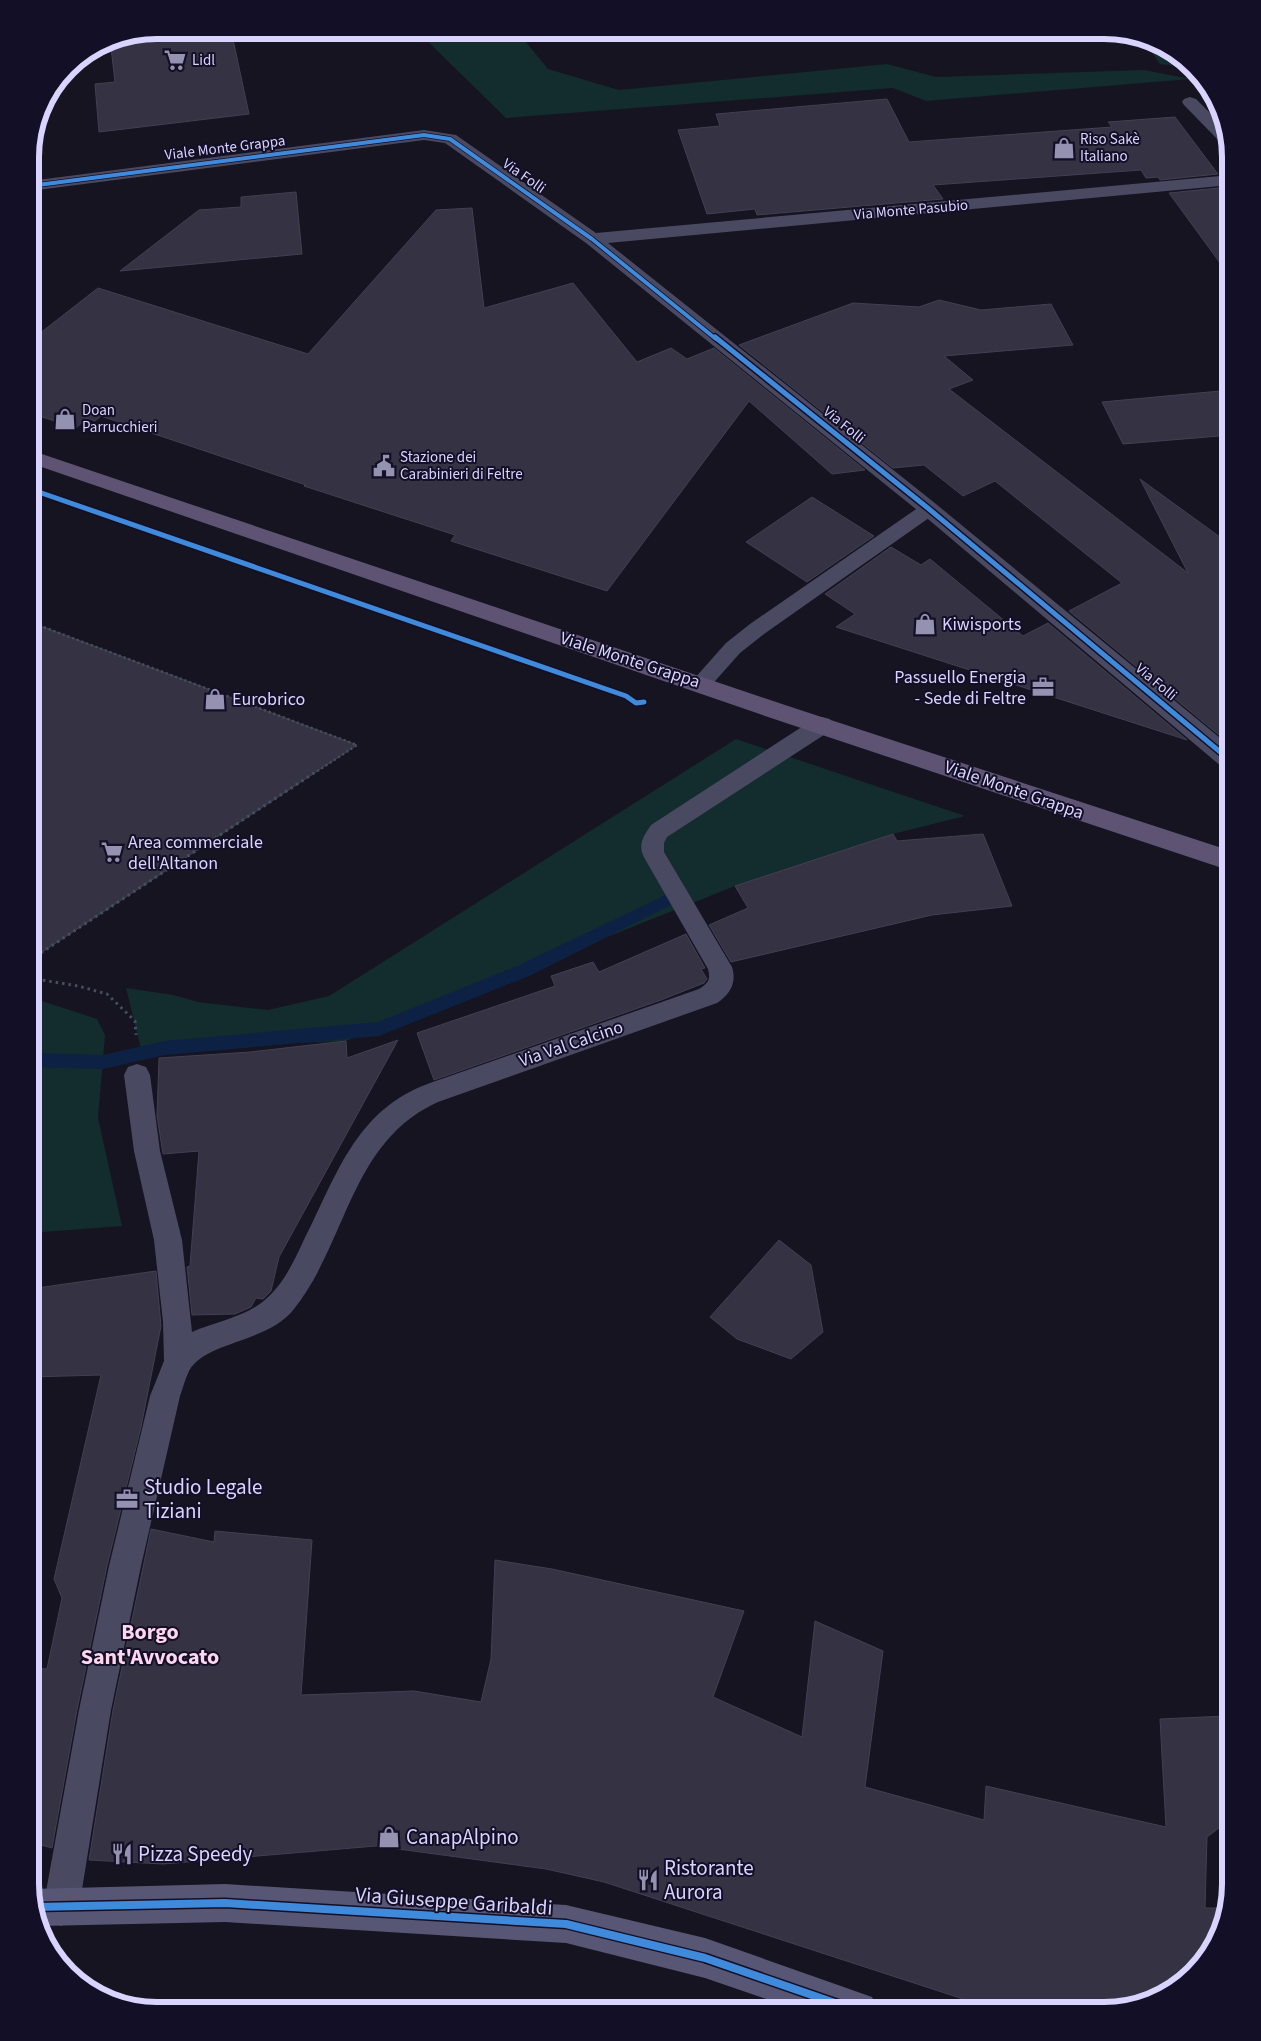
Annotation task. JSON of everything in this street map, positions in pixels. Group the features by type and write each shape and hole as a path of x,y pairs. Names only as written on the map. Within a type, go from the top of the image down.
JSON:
{"main road":[{"name":"Viale Monte Grappa","path":"39,459 701,684 1222,858"}],"street":[{"path":"1190,102 1219,131"},
{"name":"Viale Monte Grappa","path":"39,185 424,135"},
{"name":"Via Folli","path":"424,135 450,139 592,239 929,509 1222,753"},
{"name":"Via Monte Pasubio","path":"592,239 1222,181"},
{"name":"Via Giuseppe Garibaldi","path":"48,1907 225,1903 566,1924 705,1958 832,2002"}],"lane":[{"path":"701,684 733,648 929,509"},
{"name":"Via Val Calcino","path":"178,1361 186,1350 202,1340 259,1320 276,1309 299,1279 352,1170 378,1132 403,1108 430,1094 708,996 719,988 723,978 720,967 653,853 652,842 659,831 822,724"},
{"path":"48,1907 95,1710 125,1566 165,1396 178,1361 177,1322 168,1240 147,1151 138,1075"}],"path":[{"path":"39,625 357,745 39,954"},
{"path":"39,980 78,986 107,994 135,1021"}],"green space":[{"path":"425,39 523,39 548,69 619,90 887,64 936,77 1144,70 1190,79 926,101 893,88 506,118"},
{"path":"1149,48 1179,66 1160,64"},
{"path":"736,739 965,816 893,834 735,886 346,1041 165,1048 142,1053 126,988 173,995 198,1002 268,1010 329,996"},
{"path":"39,1000 97,1019 105,1035 98,1118 122,1226 39,1232"}],"building":[{"name":"Lidl","path":"149,39 233,39 249,114 99,132 95,84 115,82 112,48 134,41"},
{"path":"887,99 909,142 1112,127 1108,122 1175,117 1218,174 1160,180 1158,177 1146,178 1141,170 933,185 943,199 757,215 755,209 707,214 678,130 720,126 716,114"},
{"path":"1222,188 1222,266 1169,193"},
{"path":"296,192 302,254 120,271 199,210 241,207 241,197"},
{"path":"472,208 484,308 573,283 637,362 671,348 687,359 714,348 865,470 832,474 749,401 607,591 451,541 455,535 304,486 306,485 101,416 95,421 87,418 76,428 39,416 39,334 98,288 308,354 436,210"},
{"path":"939,300 981,310 1051,304 1073,345 944,356 973,380 949,389 1188,573 1140,479 1222,538 1222,738 1069,611 1122,583 995,481 963,496 924,465 893,468 739,345 853,303 919,307"},
{"path":"1222,391 1222,436 1123,444 1102,402"},
{"path":"812,497 874,536 807,582 746,542"},
{"path":"891,547 921,565 930,559 1023,636 1048,623 1187,740 836,627 855,614 825,594"},
{"name":"Area commerciale dell'Altanon","path":"39,625 357,745 39,954"},
{"path":"893,834 897,841 983,834 1012,906 932,915 731,962 709,925 748,908 735,886"},
{"path":"686,934 705,968 701,969 707,979 704,983 434,1080 417,1033 555,986 551,976 593,962 599,972"},
{"path":"398,1040 279,1257 271,1291 263,1299 256,1298 251,1307 235,1314 192,1315 187,1267 190,1266 199,1151 163,1154 157,1116 159,1058 250,1052 346,1041 347,1058"},
{"path":"779,1240 811,1265 823,1332 791,1359 737,1339 710,1317"},
{"path":"156,1271 161,1326 141,1427 107,1566 77,1710 52,1848 39,1844 39,1669 47,1669 62,1598 54,1579 101,1375 39,1377 39,1288"},
{"path":"151,1529 214,1542 215,1531 312,1540 301,1695 414,1691 481,1702 491,1659 495,1560 552,1569 744,1611 713,1697 802,1737 815,1621 883,1651 865,1787 984,1820 986,1786 1166,1827 1160,1719 1222,1716 1222,1826 1207,1837 1205,1908 1219,1908 1210,1936 1193,1962 1170,1982 1142,1996 1104,2002 972,2002 604,1882 546,1869 376,1846 163,1864 89,1860 113,1710"}],"waterway":[{"path":"39,1060 103,1062 165,1048 379,1029 523,971 666,901"}],"cycle path":[{"path":"39,185 424,135 450,139 592,239 929,509 1222,753"},
{"path":"39,492 626,696 636,703 644,702"},
{"path":"41,1907 225,1903 566,1924 705,1958 832,2002"}],"place":[{"name":"Lidl","path":"175,60"},
{"name":"Riso Sakè Italiano","path":"1064,148"},
{"name":"Doan Parrucchieri","path":"65,419"},
{"name":"Stazione dei Carabinieri di Feltre","path":"384,466"},
{"name":"Kiwisports","path":"925,624"},
{"name":"Passuello Energia - Sede di Feltre","path":"1043,687"},
{"name":"Eurobrico","path":"215,699"},
{"name":"Area commerciale dell'Altanon","path":"112,852"},
{"name":"Studio Legale Tiziani","path":"127,1499"},
{"name":"CanapAlpino","path":"389,1837"},
{"name":"Pizza Speedy","path":"122,1854"},
{"name":"Ristorante Aurora","path":"648,1880"}],"district":[{"name":"Borgo Sant'Avvocato","path":"150,1644"}]}
